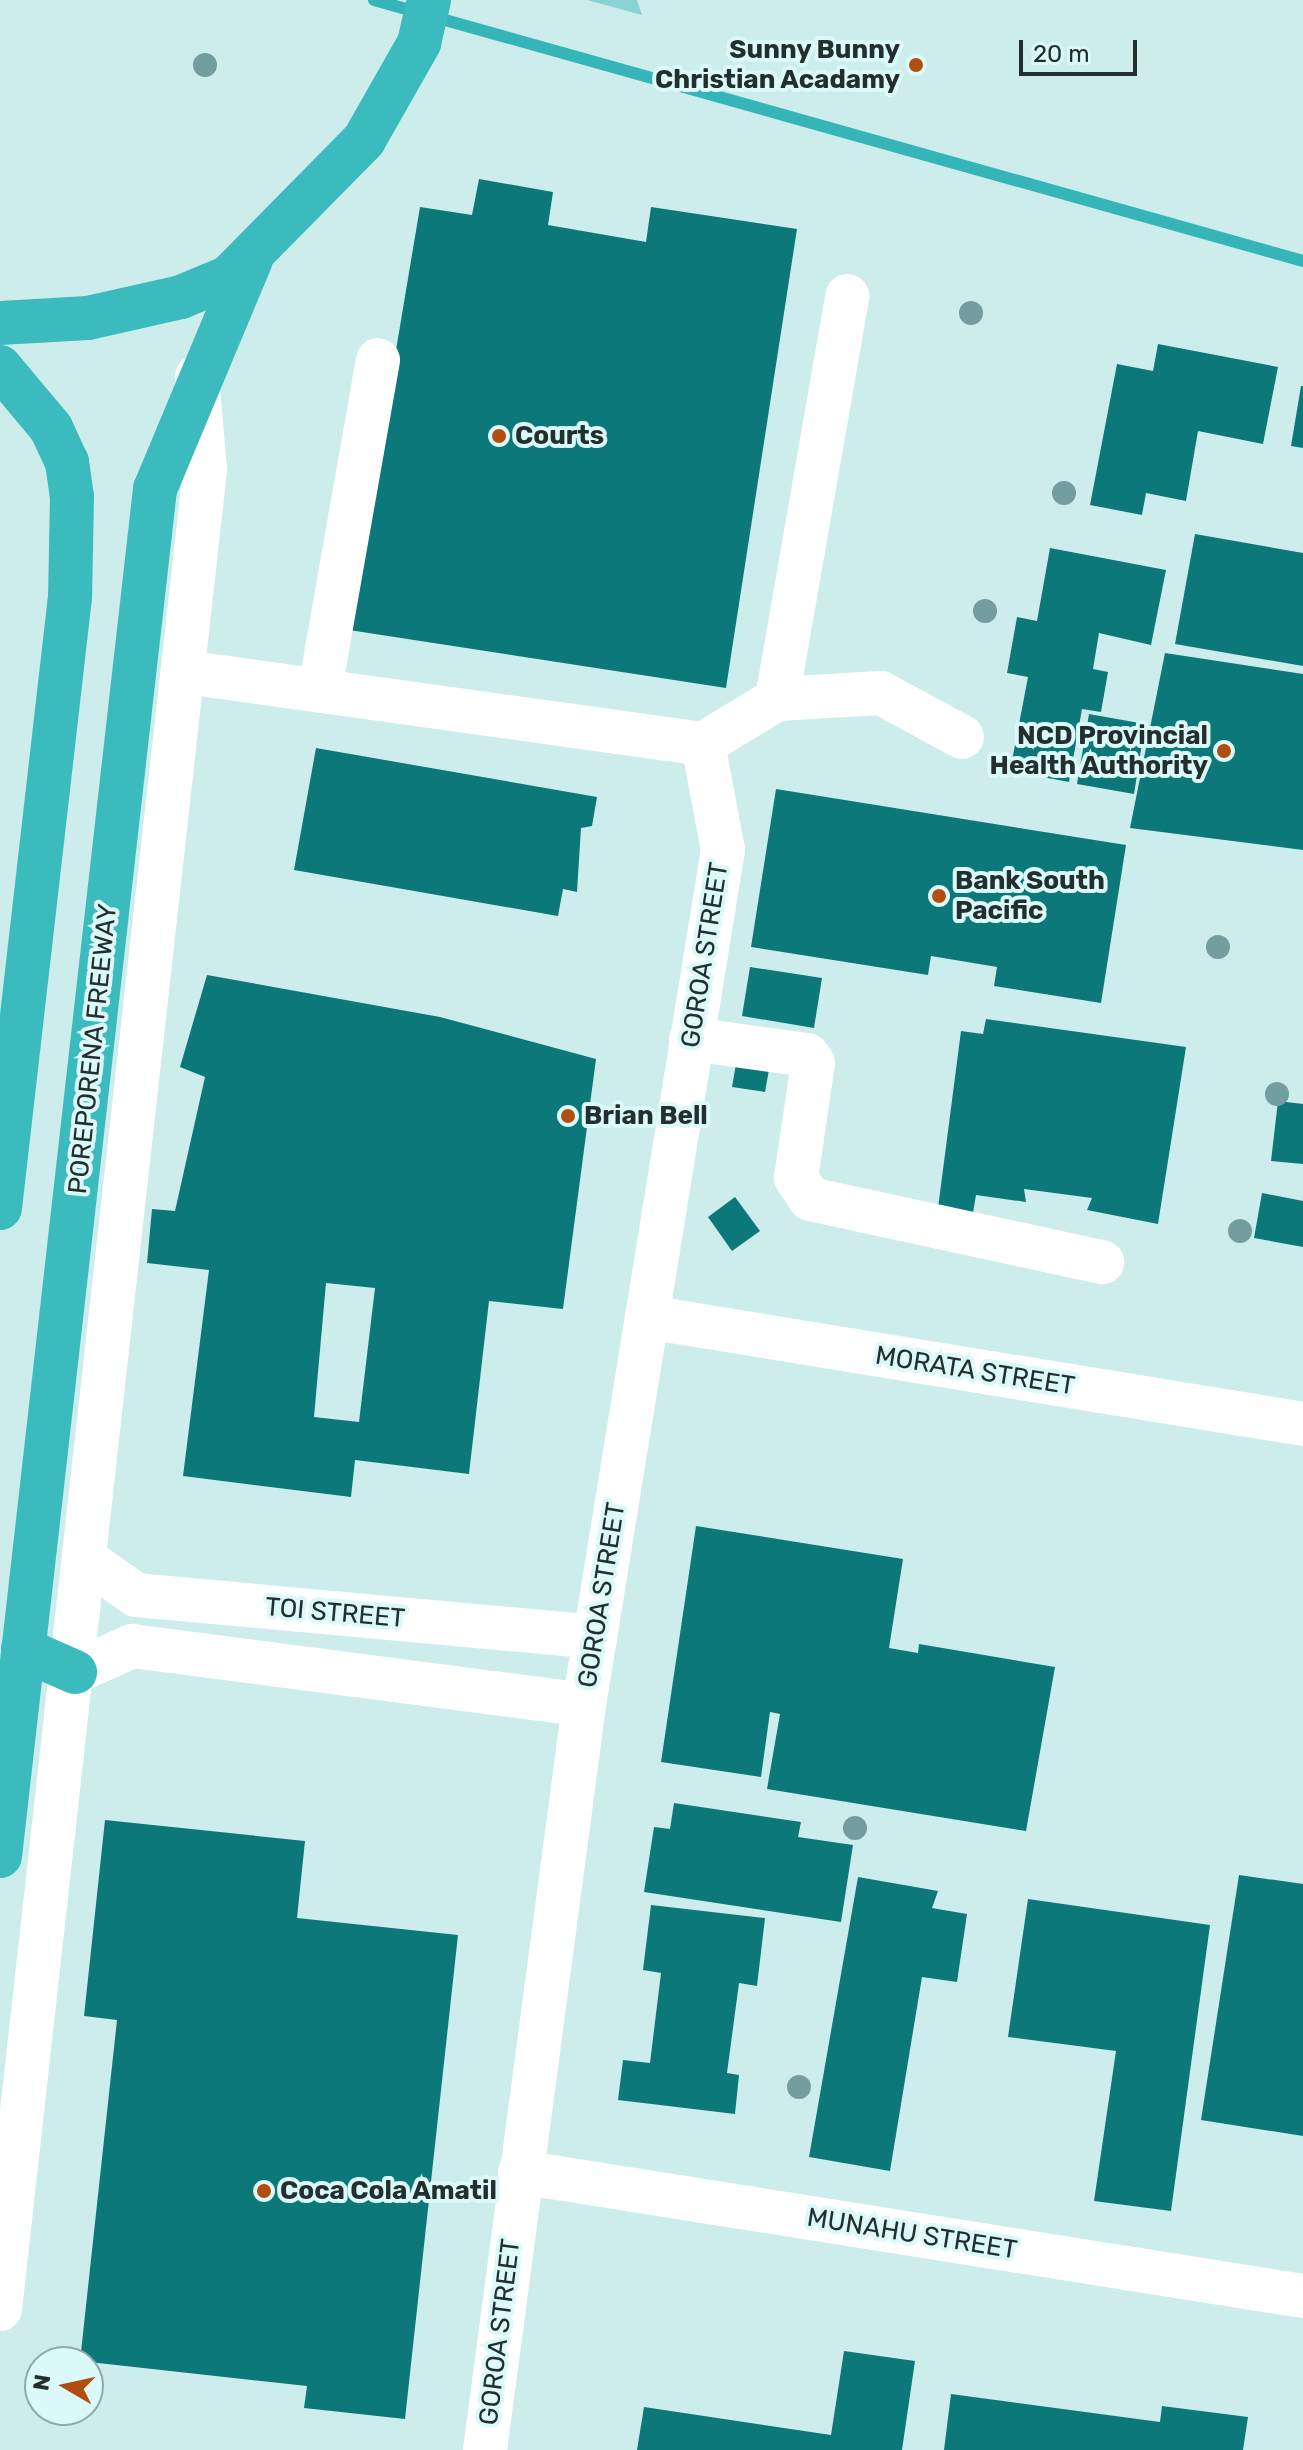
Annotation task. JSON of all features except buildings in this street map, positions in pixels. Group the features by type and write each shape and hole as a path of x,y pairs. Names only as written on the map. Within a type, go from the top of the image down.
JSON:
{"highway":[{"path":"0,323 88,318 181,297 251,260 364,140 419,43 429,0"},
{"name":"POREPORENA FREEWAY","path":"0,1856 155,489 197,376 251,260"},
{"path":"0,367 51,428 67,462 72,496 70,597 10,1035 0,1208"},
{"path":"21,1664 75,1672"}],"street":[{"path":"777,699 847,296"},
{"path":"320,689 378,360"},
{"path":"0,2309 75,1672 85,1559 185,672 205,470 197,376"},
{"path":"185,672 703,744 777,699 881,693 962,737"},
{"name":"GOROA STREET","path":"485,2450 584,1705 723,850 703,744"},
{"path":"691,1039 807,1055 813,1063 796,1178 810,1199 1102,1262"},
{"name":"MORATA STREET","path":"647,1317 1303,1424"},
{"name":"TOI STREET","path":"85,1559 136,1595 595,1637"},
{"path":"75,1672 132,1646 584,1705"},
{"name":"MUNAHU STREET","path":"520,2172 1303,2296"}],"shaded area":[{"path":"587,0 637,0 642,15"}],"waterway":[{"path":"374,0 1303,261"}],"place":[{"name":"Sunny Bunny Christian Acadamy","path":"916,65"},
{"name":"Courts","path":"499,436"},
{"name":"NCD Provincial Health Authority","path":"1224,751"},
{"name":"Bank South Pacific","path":"939,896"},
{"name":"Brian Bell","path":"568,1116"},
{"name":"Coca Cola Amatil","path":"264,2191"}]}
